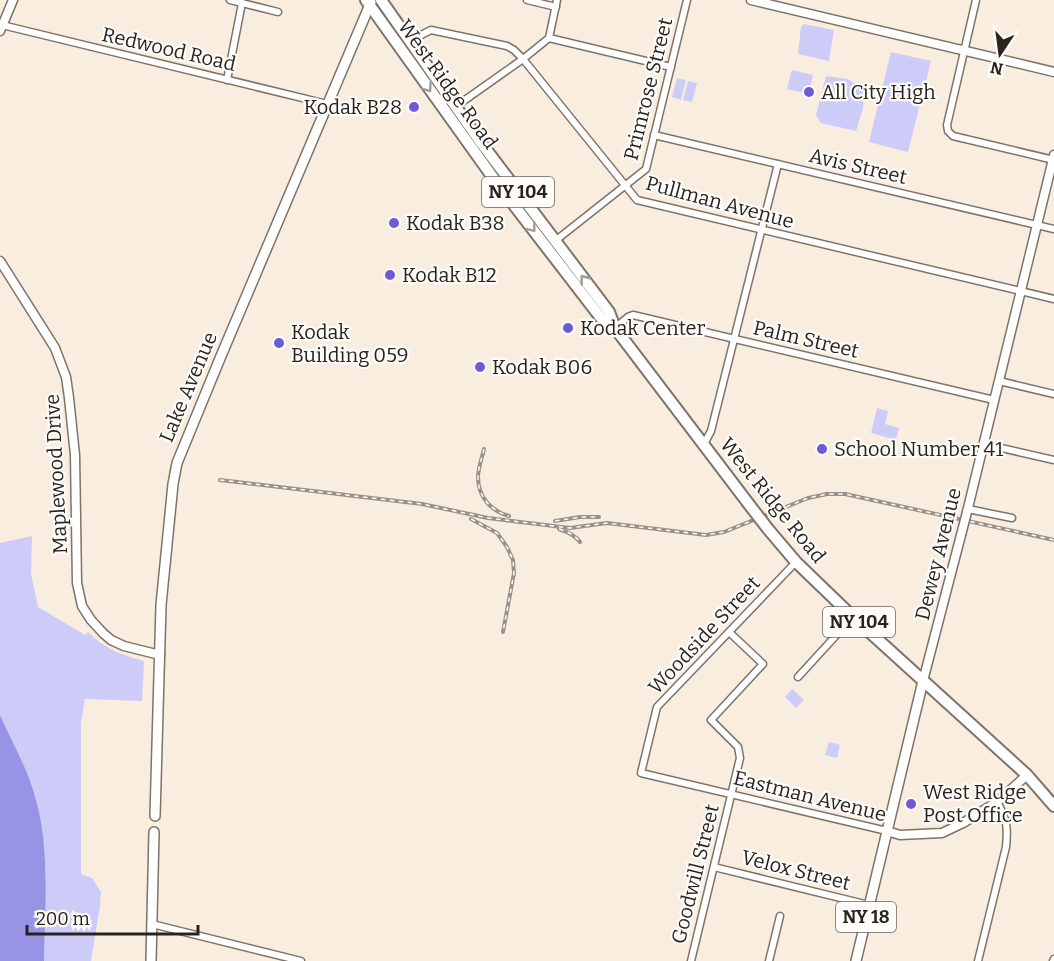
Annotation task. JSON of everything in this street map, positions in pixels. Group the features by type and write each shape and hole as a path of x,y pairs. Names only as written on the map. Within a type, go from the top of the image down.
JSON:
{"highway":[{"name":"West Ridge Road","path":"381,0 601,318 615,328 768,529 796,562 923,681 1028,775 1054,793"},
{"name":"West Ridge Road","path":"369,2 494,179 551,244"},
{"name":"West Ridge Road","path":"1028,775 1054,806"}],"main road":[{"name":"Lake Avenue","path":"155,816 163,584 173,484 178,458 369,2"},
{"name":"Dewey Avenue","path":"856,961 923,681"},
{"path":"151,961 154,832"}],"street":[{"path":"1,28 14,0"},
{"path":"230,0 278,12"},
{"path":"446,114 549,38 557,3 527,0"},
{"name":"Primrose Street","path":"551,244 646,170 687,0"},
{"path":"751,0 1054,72"},
{"path":"976,0 947,130 953,136 1054,158"},
{"path":"227,80 242,3"},
{"name":"Redwood Road","path":"1,28 327,104"},
{"name":"Pullman Avenue","path":"411,42 431,30 507,46 514,50 637,200 1054,299"},
{"path":"549,38 671,67"},
{"name":"Avis Street","path":"654,135 1054,229"},
{"name":"Dewey Avenue","path":"923,681 968,510 1054,158"},
{"path":"704,444 711,431 778,164"},
{"name":"Maplewood Drive","path":"0,261 55,348 66,377 75,455 77,583 82,606 91,620 111,639 124,646 160,655"},
{"name":"Palm Street","path":"615,328 633,315 994,400"},
{"path":"999,381 1054,394"},
{"path":"984,444 1054,460"},
{"path":"968,510 1012,518"},
{"name":"Woodside Street","path":"641,773 657,707 796,562"},
{"path":"798,676 853,617"},
{"name":"Goodwill Street","path":"691,961 740,758 740,752 734,742 711,720 763,664 729,632"},
{"name":"Eastman Avenue","path":"641,773 900,835 942,833 997,802 1028,775"},
{"path":"978,961 1006,847 1008,829 997,802"},
{"name":"Velox Street","path":"714,867 869,905"},
{"path":"770,961 780,916"},
{"path":"152,924 301,961"}],"shaded area":[{"path":"804,24 834,30 829,61 798,54 801,27"},
{"path":"891,52 931,61 908,152 869,142"},
{"path":"792,70 813,75 809,94 787,89"},
{"path":"826,76 848,79 864,91 863,108 856,131 821,123 816,115"},
{"path":"677,78 686,80 681,100 672,97"},
{"path":"688,81 697,83 692,102 683,100"},
{"path":"877,408 888,411 885,424 899,428 896,440 871,433"},
{"path":"32,536 31,574 38,607 85,635 88,632 100,643 114,651 144,661 142,701 85,699 81,723 81,874 92,878 101,892 91,961 44,961 43,841 36,798 0,715 0,543"},
{"path":"792,689 804,700 796,708 785,697"},
{"path":"0,715 28,775 40,816 46,878 44,961 0,961"},
{"path":"829,742 840,745 837,758 825,755"}],"railway":[{"path":"484,449 478,474 480,491 491,507 509,516"},
{"path":"220,480 422,504 488,518 570,528 607,523 706,535 724,532 808,498 827,494 845,494 1054,540"},
{"path":"555,521 599,517"},
{"path":"471,519 497,533 513,560 514,573 503,632"},
{"path":"559,529 576,537 580,542"}],"place":[{"name":"All City High","path":"809,92"},
{"name":"Kodak B28","path":"414,107"},
{"name":"Kodak B38","path":"394,223"},
{"name":"Kodak B12","path":"390,275"},
{"name":"Kodak Center","path":"568,328"},
{"name":"Kodak Building 059","path":"279,343"},
{"name":"Kodak B06","path":"480,367"},
{"name":"School Number 41","path":"822,449"},
{"name":"West Ridge Post Office","path":"911,804"}]}
